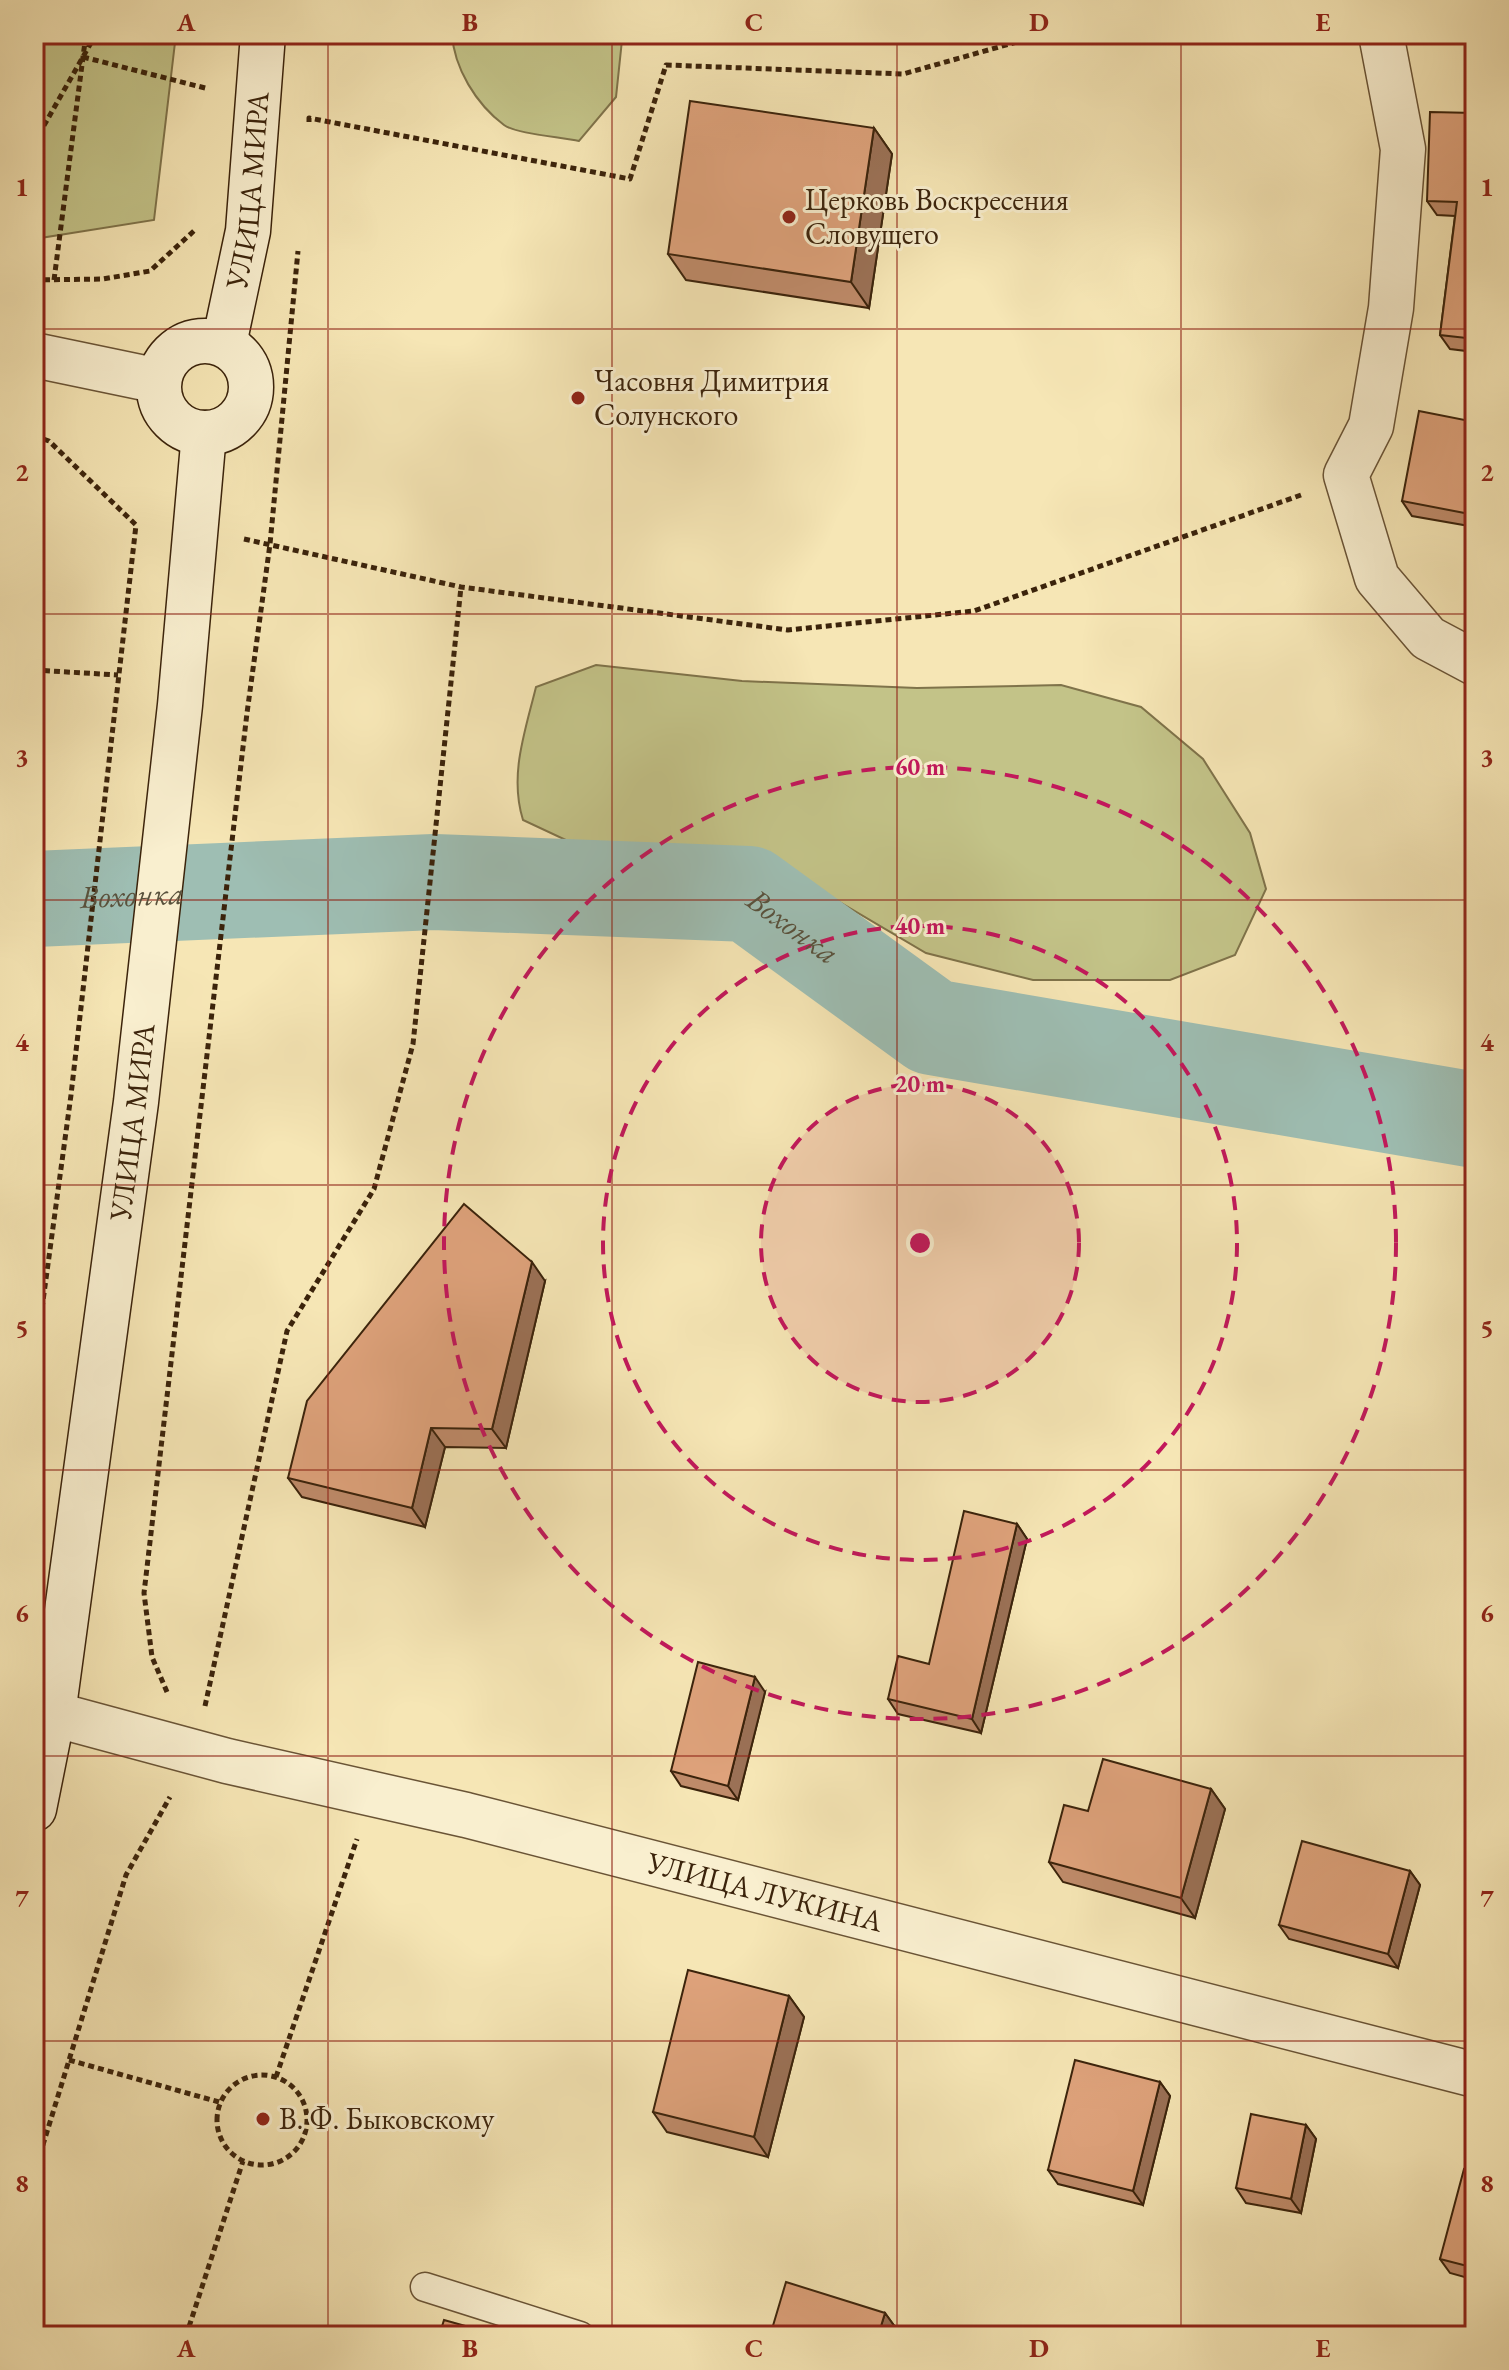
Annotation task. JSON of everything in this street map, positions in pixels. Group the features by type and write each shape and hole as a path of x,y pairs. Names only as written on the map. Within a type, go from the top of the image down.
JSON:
{"street":[{"name":"УЛИЦА МИРА","path":"224,344 248,231 263,34"},
{"path":"1381,34 1403,149 1393,276 1371,426 1346,475 1377,578 1428,638 1475,663"},
{"path":"196,341 224,344 246,366 250,397 244,411 233,423 204,433 175,422 165,411 159,381 171,356 182,346 196,341"},
{"path":"34,355 159,381"},
{"name":"УЛИЦА МИРА","path":"34,1809 44,1712 136,1102 180,705 204,433"},
{"name":"УЛИЦА ЛУКИНА","path":"44,1712 194,1753 481,1819 1475,2075"}],"lane":[{"path":"425,2287 580,2336"}],"path":[{"path":"54,280 86,34"},
{"path":"34,143 96,34"},
{"path":"308,133 309,118 630,179 666,65 903,74 1045,34"},
{"path":"83,57 210,89"},
{"path":"34,280 103,279 150,271 199,226"},
{"path":"194,1753 152,1657 144,1593 247,713 270,544 299,238"},
{"path":"34,436 49,441 136,525 71,1095 34,1367"},
{"path":"270,544 461,587 788,630 974,611 1147,548 1267,509 1346,475"},
{"path":"34,2174 126,1875 194,1753 287,1331 374,1189 413,1044 439,820 461,587"},
{"path":"34,670 118,675"},
{"path":"276,2077 371,1795"},
{"path":"69,2060 219,2102"},
{"path":"254,2075 276,2077 297,2090 307,2113 305,2137 290,2156 267,2166 243,2161 224,2147 216,2125 219,2102 233,2084 254,2075"},
{"path":"186,2336 243,2161"},
{"path":"34,2333 42,2336"}],"green space":[{"path":"34,34 176,34 154,220 34,239"},
{"path":"452,34 614,34 622,40 616,97 579,141 510,128 484,107 468,84 457,60"},
{"path":"596,665 742,681 917,688 1061,685 1141,707 1203,759 1250,833 1266,889 1235,955 1170,980 1033,980 926,953 807,883 773,867 617,864 523,820 519,803 520,754 536,687"}],"building":[{"name":"Церковь Воскресения Словущего","path":"690,101 874,128 851,282 668,254"},
{"path":"1430,112 1475,113 1475,339 1440,335 1457,202 1427,201"},
{"path":"1419,411 1475,422 1475,515 1402,501"},
{"path":"464,1204 532,1262 492,1429 431,1428 412,1508 288,1478 307,1401"},
{"path":"964,1511 1017,1524 972,1719 888,1699 898,1656 929,1664"},
{"path":"698,1662 755,1677 728,1786 671,1771"},
{"path":"1103,1759 1211,1789 1181,1898 1049,1862 1064,1805 1088,1811"},
{"path":"1302,1841 1410,1871 1388,1954 1279,1925"},
{"path":"688,1970 789,1996 754,2137 653,2112"},
{"path":"1075,2060 1160,2082 1133,2191 1048,2170"},
{"path":"1251,2114 1306,2125 1291,2199 1236,2188"},
{"path":"1464,2169 1475,2172 1475,2268 1440,2259"},
{"path":"786,2282 885,2313 878,2336 793,2336 772,2329"},
{"path":"444,2320 501,2336 439,2336"}],"waterway":[{"name":"Вохонка","path":"34,899 434,882 749,894 932,1027 1475,1120"}],"place":[{"name":"Церковь Воскресения Словущего","path":"789,217"},
{"name":"Часовня Димитрия Солунского","path":"578,398"},
{"name":"В. Ф. Быковскому","path":"263,2119"}]}
